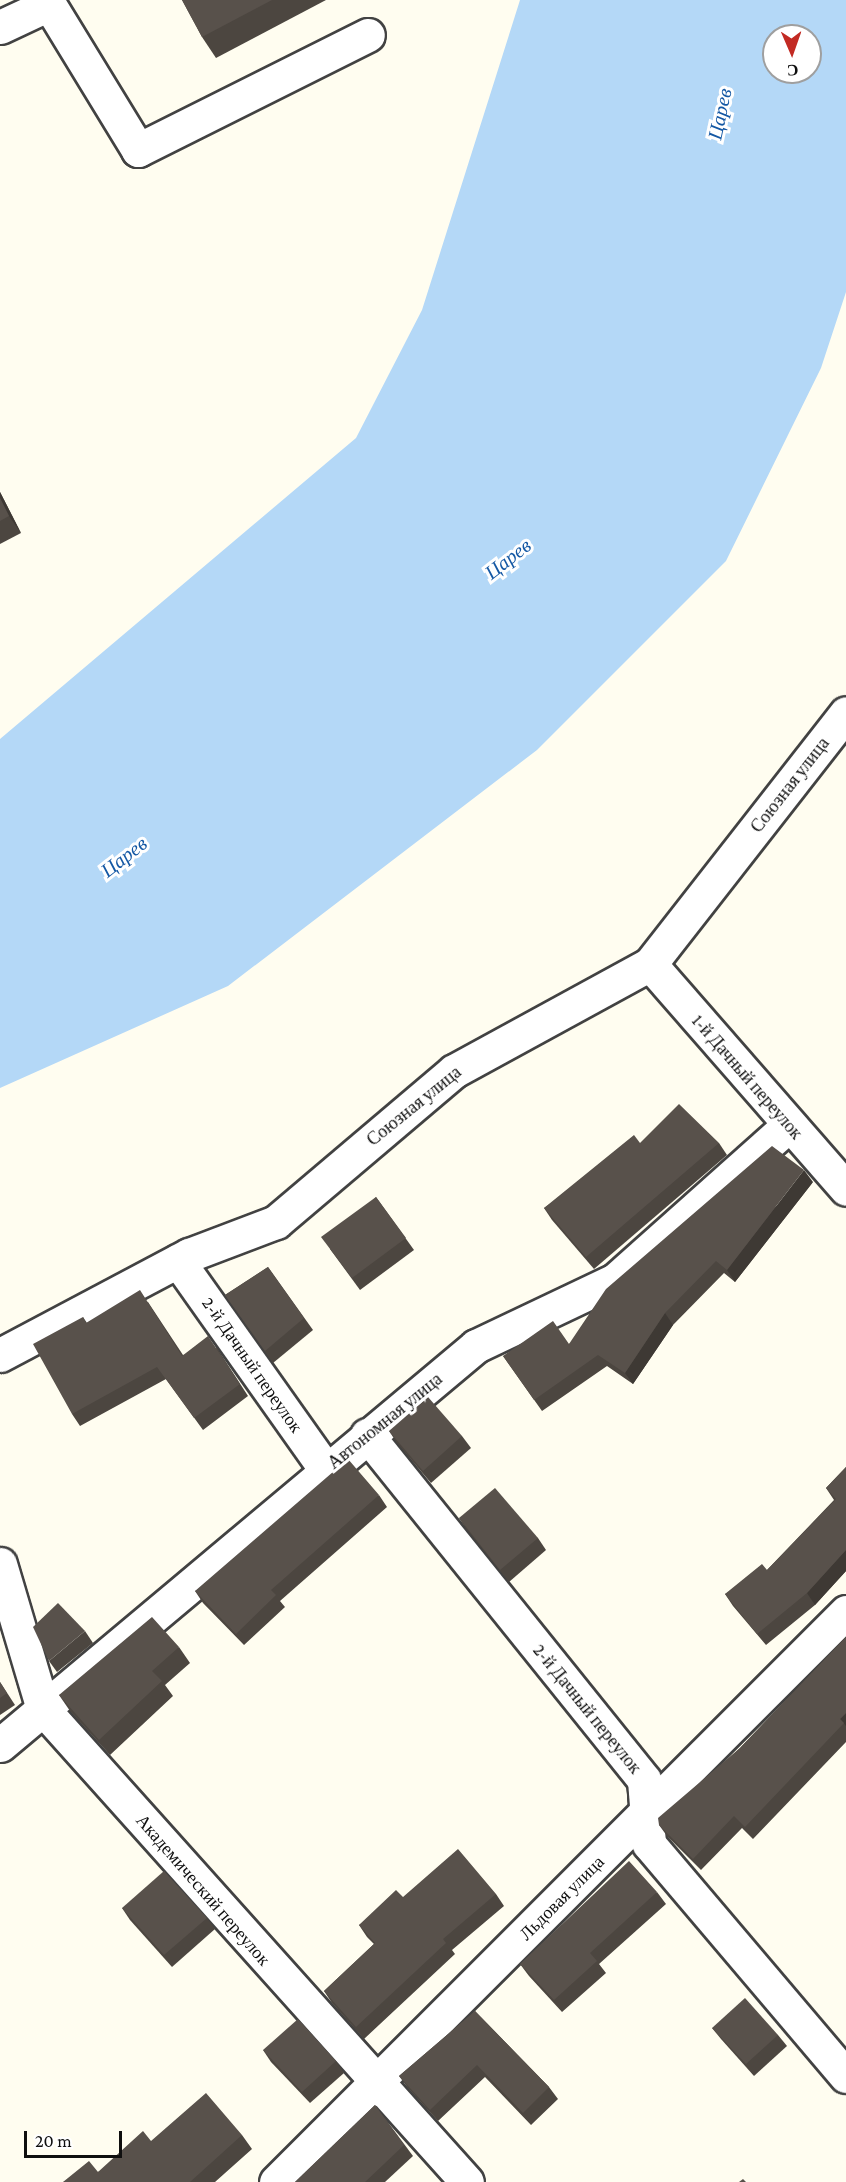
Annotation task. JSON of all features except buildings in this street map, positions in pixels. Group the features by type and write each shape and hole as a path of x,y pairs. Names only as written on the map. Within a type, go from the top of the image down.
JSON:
{"street":[{"path":"0,27 49,4 138,150 368,35"},
{"name":"Союзная улица","path":"0,1355 178,1261 276,1222 454,1071 650,964 846,713"},
{"name":"1-й Дачный переулок","path":"650,964 788,1126 846,1189"},
{"name":"Автономная улица","path":"0,1745 325,1469 476,1346 615,1280 788,1126"},
{"name":"2-й Дачный переулок","path":"178,1261 325,1469"},
{"name":"2-й Дачный переулок","path":"367,1435 644,1780 644,1816 648,1844 846,2076"},
{"name":"Академический переулок","path":"0,1564 43,1709 375,2084 466,2182"},
{"name":"Льдовая улица","path":"276,2182 846,1612"}],"water":[{"name":"Царев","path":"520,0 846,0 846,292 821,368 726,561 537,750 228,986 0,1088 0,739 356,438 422,310"}]}
